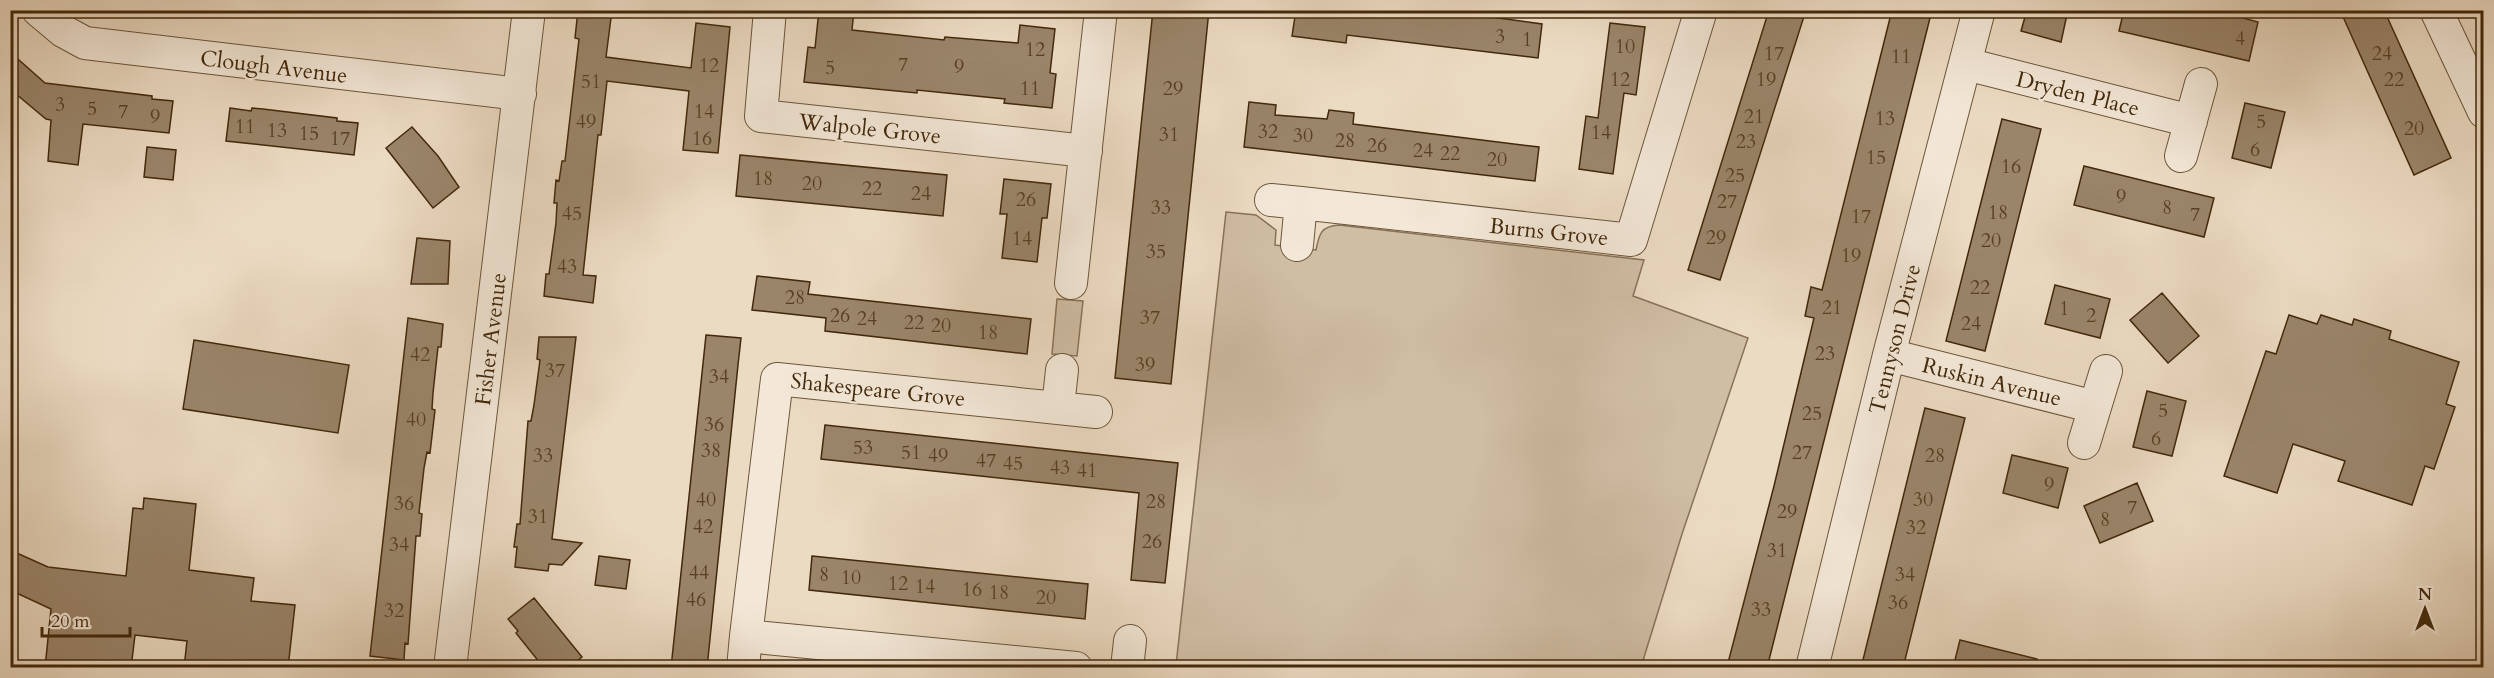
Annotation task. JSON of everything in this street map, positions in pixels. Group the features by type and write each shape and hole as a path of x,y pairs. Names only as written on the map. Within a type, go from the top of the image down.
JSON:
{"street":[{"name":"Clough Avenue","path":"38,10 63,31 85,43 520,94"},
{"name":"Fisher Avenue","path":"450,668 529,10"},
{"name":"Walpole Grove","path":"770,10 761,117 1086,151"},
{"path":"1071,283 1101,10"},
{"name":"Burns Grove","path":"1296,245 1286,201 1631,240 1701,10"},
{"name":"Tennyson Drive","path":"1812,668 1889,355 1979,10"},
{"path":"2436,10 2484,112"},
{"name":"Dryden Place","path":"1966,64 2191,121"},
{"path":"2181,156 2201,84"},
{"name":"Ruskin Avenue","path":"1889,355 2095,407"},
{"path":"1058,407 1062,370"},
{"path":"2084,443 2106,371"},
{"name":"Shakespeare Grove","path":"746,636 777,379 1096,412"},
{"path":"743,668 746,636 1076,668"}],"shaded area":[{"path":"1226,212 1256,215 1276,230 1275,245 1316,250 1322,232 1328,227 1339,225 1644,260 1633,296 1748,338 1682,534 1641,667 1178,668 1176,665"},
{"path":"1057,299 1083,301 1077,356 1052,354"}],"building":[{"path":"578,10 612,10 606,57 691,68 696,23 730,27 718,153 683,150 689,91 607,81 601,135 598,135 583,275 596,276 593,303 544,296 556,223 557,203 554,203 556,180 559,181 562,161 565,161 579,39 575,38"},
{"path":"819,10 854,10 852,30 944,40 945,37 1018,43 1020,25 1055,29 1050,73 1056,74 1052,108 1004,103 1005,99 804,82 808,47 815,48"},
{"path":"1153,10 1209,10 1171,384 1115,378"},
{"path":"1296,10 1440,10 1542,24 1538,58 1347,35 1346,43 1292,36"},
{"path":"1769,10 1806,10 1720,280 1688,270"},
{"path":"1892,10 1932,10 1767,668 1746,668 1728,663 1774,486 1814,318 1805,316 1811,287 1822,290"},
{"path":"2027,10 2068,10 2061,42 2021,31"},
{"path":"2124,10 2213,10 2258,22 2249,61 2119,31"},
{"path":"2340,10 2384,10 2451,158 2414,175"},
{"path":"1610,23 1645,27 1636,95 1624,93 1613,174 1579,169 1586,116 1598,118"},
{"path":"10,52 45,83 152,96 152,99 173,101 169,133 83,124 78,165 48,161 51,120 46,119 10,89"},
{"path":"1249,102 1276,105 1275,115 1327,119 1329,110 1354,113 1353,124 1539,147 1535,181 1244,147"},
{"path":"2245,103 2285,112 2271,168 2232,158"},
{"path":"230,108 251,111 252,108 263,109 337,118 337,121 358,123 354,155 226,141"},
{"path":"2002,119 2041,129 1985,351 1946,341"},
{"path":"412,127 438,156 459,187 433,208 386,148"},
{"path":"147,147 176,150 173,180 144,177"},
{"path":"740,155 947,175 943,216 736,196"},
{"path":"2084,166 2214,198 2204,237 2074,205"},
{"path":"1004,179 1051,184 1047,218 1042,218 1037,262 1002,258 1007,214 1000,214"},
{"path":"417,238 450,241 448,284 411,284"},
{"path":"757,276 810,282 808,294 1031,319 1027,354 825,331 826,318 752,310"},
{"path":"2055,285 2110,299 2100,338 2045,324"},
{"path":"2162,293 2199,336 2168,363 2130,320"},
{"path":"2289,315 2317,324 2321,315 2352,325 2354,319 2391,331 2389,339 2459,362 2446,404 2455,407 2434,469 2425,466 2412,505 2338,481 2345,461 2293,444 2277,493 2224,476 2266,351 2276,354"},
{"path":"408,318 443,324 433,393 432,409 435,410 430,453 427,452 424,468 419,513 422,514 420,536 416,536 408,644 405,643 404,660 370,656"},
{"path":"706,335 741,338 707,668 671,668"},
{"path":"539,337 576,337 552,539 582,543 562,565 549,564 548,571 515,567 517,547 514,547 517,524 520,524 528,421 531,421 540,360 537,359"},
{"path":"194,340 349,365 338,433 183,409"},
{"path":"2147,391 2186,401 2172,456 2133,447"},
{"path":"1925,408 1965,418 1903,668 1861,668"},
{"path":"825,425 1178,463 1165,583 1131,580 1139,493 821,459"},
{"path":"2012,455 2068,468 2058,508 2003,493"},
{"path":"2137,483 2153,521 2100,543 2084,506"},
{"path":"144,498 196,504 189,570 254,578 251,601 295,605 288,668 184,668 187,641 135,635 131,668 45,668 51,609 10,590 10,550 48,567 126,576 133,508 143,509"},
{"path":"599,556 630,560 626,589 595,585"},
{"path":"812,556 1088,584 1085,619 809,590"},
{"path":"534,598 582,657 569,668 544,668 516,633 518,631 508,619"},
{"path":"1960,640 2037,659 2035,668 1953,668"}]}
